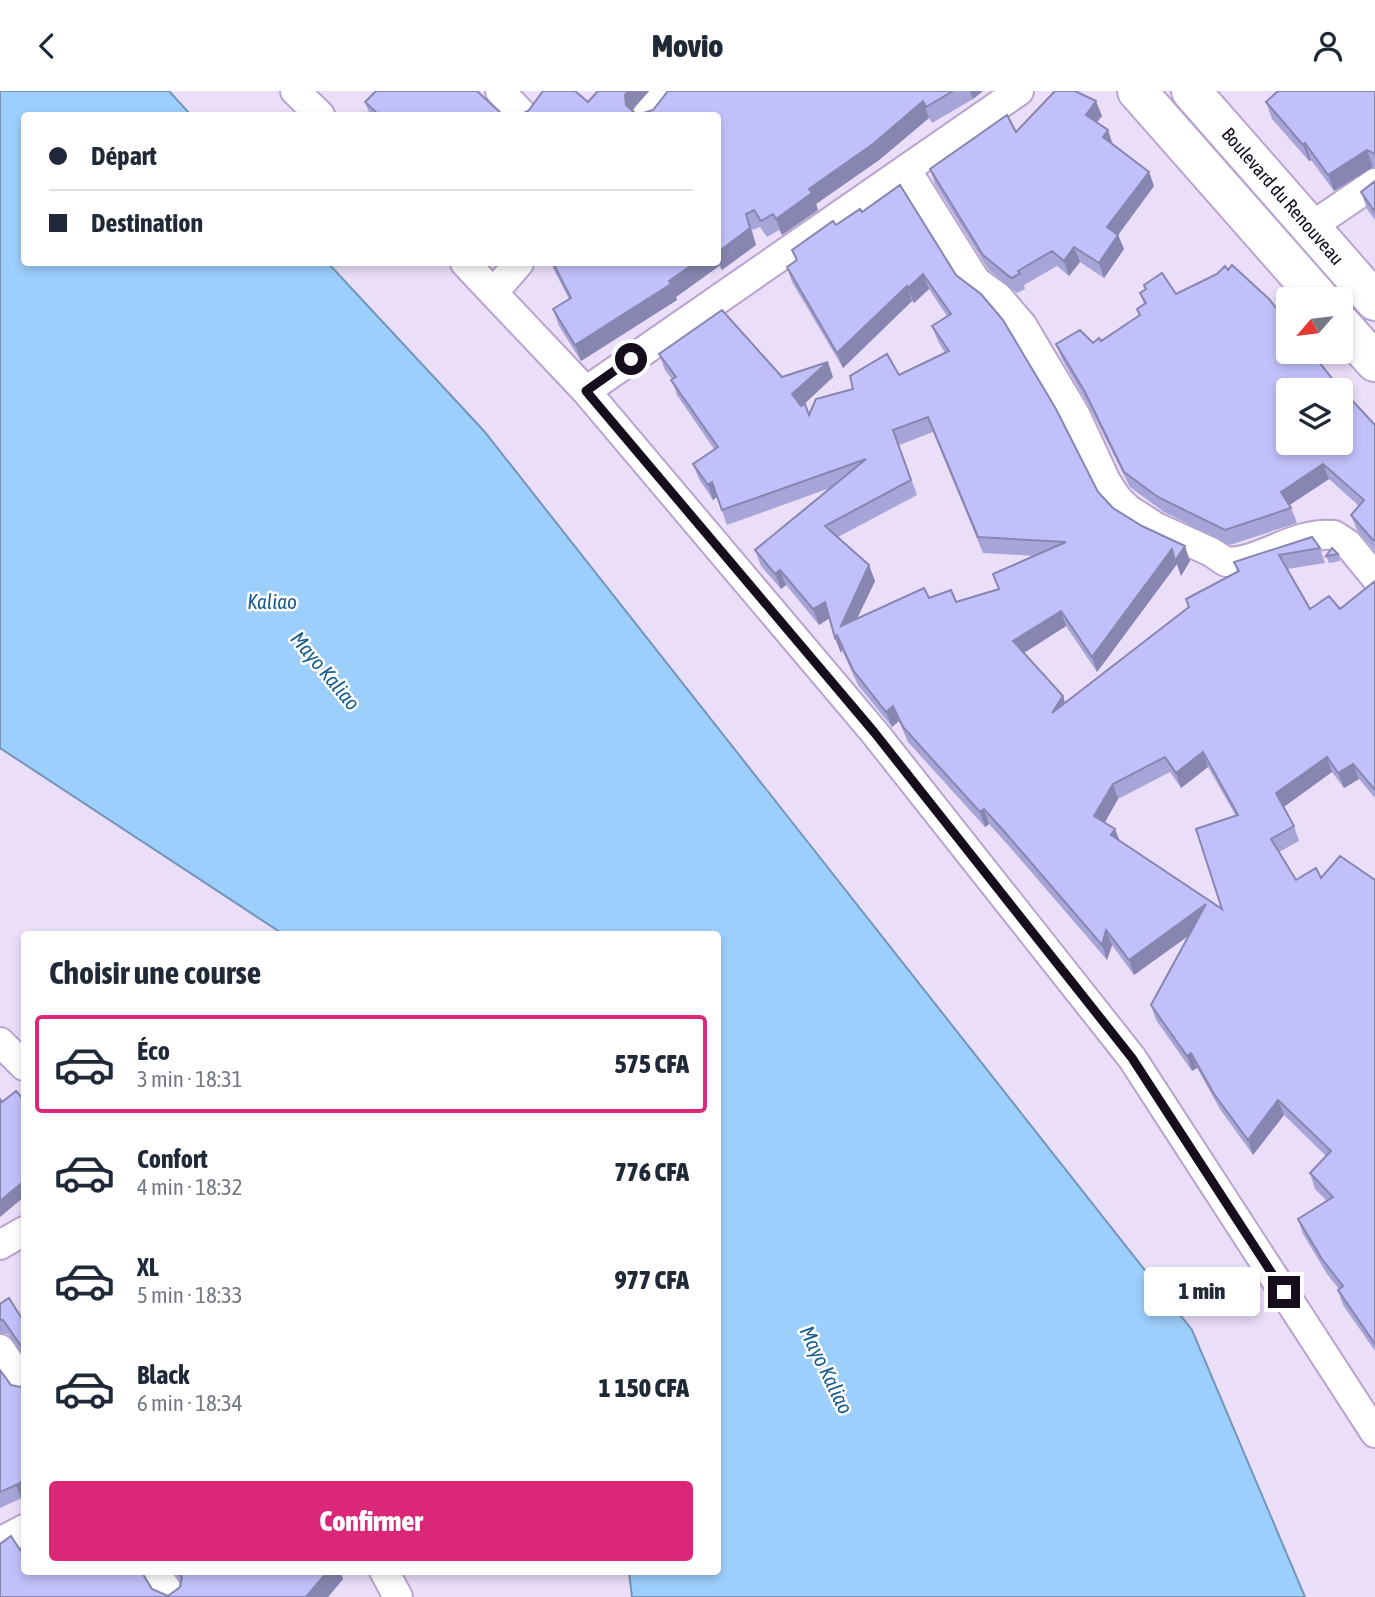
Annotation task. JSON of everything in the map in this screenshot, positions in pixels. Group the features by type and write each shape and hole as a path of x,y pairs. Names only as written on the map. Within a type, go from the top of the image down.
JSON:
{"main road":[{"name":"Boulevard du Renouveau","path":"1137,91 1309,287"},
{"name":"Boulevard du Renouveau","path":"1191,91 1375,301"},
{"path":"1353,337 1375,362"}],"street":[{"path":"500,91 520,112"},
{"path":"650,112 668,91"},
{"path":"586,391 1019,91"},
{"path":"906,169 976,281 998,297 1022,325 1076,416 1106,481 1128,509 1226,562 1238,561 1287,542 1334,535 1348,544 1375,577"},
{"path":"1309,228 1375,183"},
{"path":"468,266 586,391 874,732 1132,1058 1375,1433"},
{"path":"494,292 516,266"},
{"path":"0,1042 21,1063"},
{"path":"0,1245 21,1233"},
{"path":"0,1349 21,1380"},
{"path":"0,1542 21,1531"},
{"path":"157,1575 172,1597"}],"water":[{"name":"Kaliao","path":"0,91 169,91 188,112 21,112 21,266 331,266 484,431 1192,1330 1305,1597 632,1597 629,1575 721,1575 721,931 278,931 0,748"}],"building":[{"path":"376,91 477,91 500,112 376,112 365,102"},
{"path":"543,91 575,91 588,102 598,91 628,91 625,95 626,105 634,112 525,112"},
{"path":"668,91 953,91 926,107 923,101 873,144 809,189 812,193 776,219 773,214 761,221 754,210 746,214 750,228 721,250 721,112 647,112 653,110"},
{"path":"1055,91 1075,91 1096,101 1086,115 1108,130 1103,137 1149,172 1107,227 1118,235 1099,263 1074,247 1064,261 1052,251 1011,278 983,255 930,169 1007,115 1016,132"},
{"path":"1278,91 1375,91 1375,154 1367,150 1328,175 1305,143 1303,145 1266,102"},
{"path":"1375,181 1375,212 1361,192"},
{"path":"900,185 956,275 981,294 1003,320 1056,409 1098,492 1113,508 1142,526 1185,546 1175,561 1172,549 1092,657 1061,611 1013,641 1063,696 1052,713 1189,607 1186,599 1239,571 1234,562 1312,537 1320,548 1279,555 1310,609 1329,596 1340,609 1375,581 1375,790 1353,764 1338,773 1327,757 1276,793 1294,826 1271,839 1296,880 1316,868 1321,878 1340,856 1375,880 1375,1344 1338,1290 1343,1286 1322,1259 1298,1219 1333,1197 1310,1173 1331,1151 1278,1100 1248,1140 1214,1094 1191,1053 1187,1056 1151,1005 1206,904 1129,960 1106,930 1102,945 984,809 980,812 903,727 893,706 886,712 853,670 837,635 835,638 825,602 813,609 780,570 775,574 755,550 866,459 722,510 712,482 708,485 693,464 718,447 671,380 676,377 659,354 722,310 782,377 828,362 792,394 801,406 805,404 809,415 816,399 853,389 850,376 887,354 899,375 949,351 932,326 951,314 923,274 837,353 787,267 797,260 792,250 833,221 836,225 860,209 862,212","holes":["928,417 978,537 1066,542 993,574 999,589 956,602 951,590 929,598 924,588 841,626 869,565 825,526 911,480 893,430","1203,752 1238,815 1196,829 1222,909 1111,835 1115,829 1094,816 1113,784 1165,757 1176,773"]},
{"path":"1232,265 1276,308 1276,364 1321,364 1332,378 1276,378 1276,455 1353,455 1353,401 1375,425 1375,540 1351,515 1364,500 1323,464 1281,492 1291,508 1225,530 1158,497 1124,472 1085,392 1056,344 1080,330 1093,343 1099,338 1101,341 1140,315 1137,309 1146,303 1140,293 1146,289 1144,285 1162,273 1176,294 1217,274 1225,266 1228,270"},
{"path":"555,266 691,266 669,281 671,284 575,345 553,309 571,298"},
{"path":"1332,548 1338,554 1326,556"},
{"path":"16,1091 21,1097 21,1184 0,1201 0,1099 2,1102"},
{"path":"9,1298 21,1317 21,1346 3,1320 0,1320 0,1304"},
{"path":"0,1370 11,1385 21,1386 21,1482 0,1492"},
{"path":"11,1536 21,1551 21,1575 143,1575 152,1589 168,1596 180,1587 181,1575 325,1575 306,1597 0,1597 0,1544"}],"route":[{"path":"631,359 586,391 874,732 1132,1058 1284,1292"}],"water label":[{"name":"Mayo Kaliao","path":"325,671"},
{"name":"Mayo Kaliao","path":"826,1370"}]}
